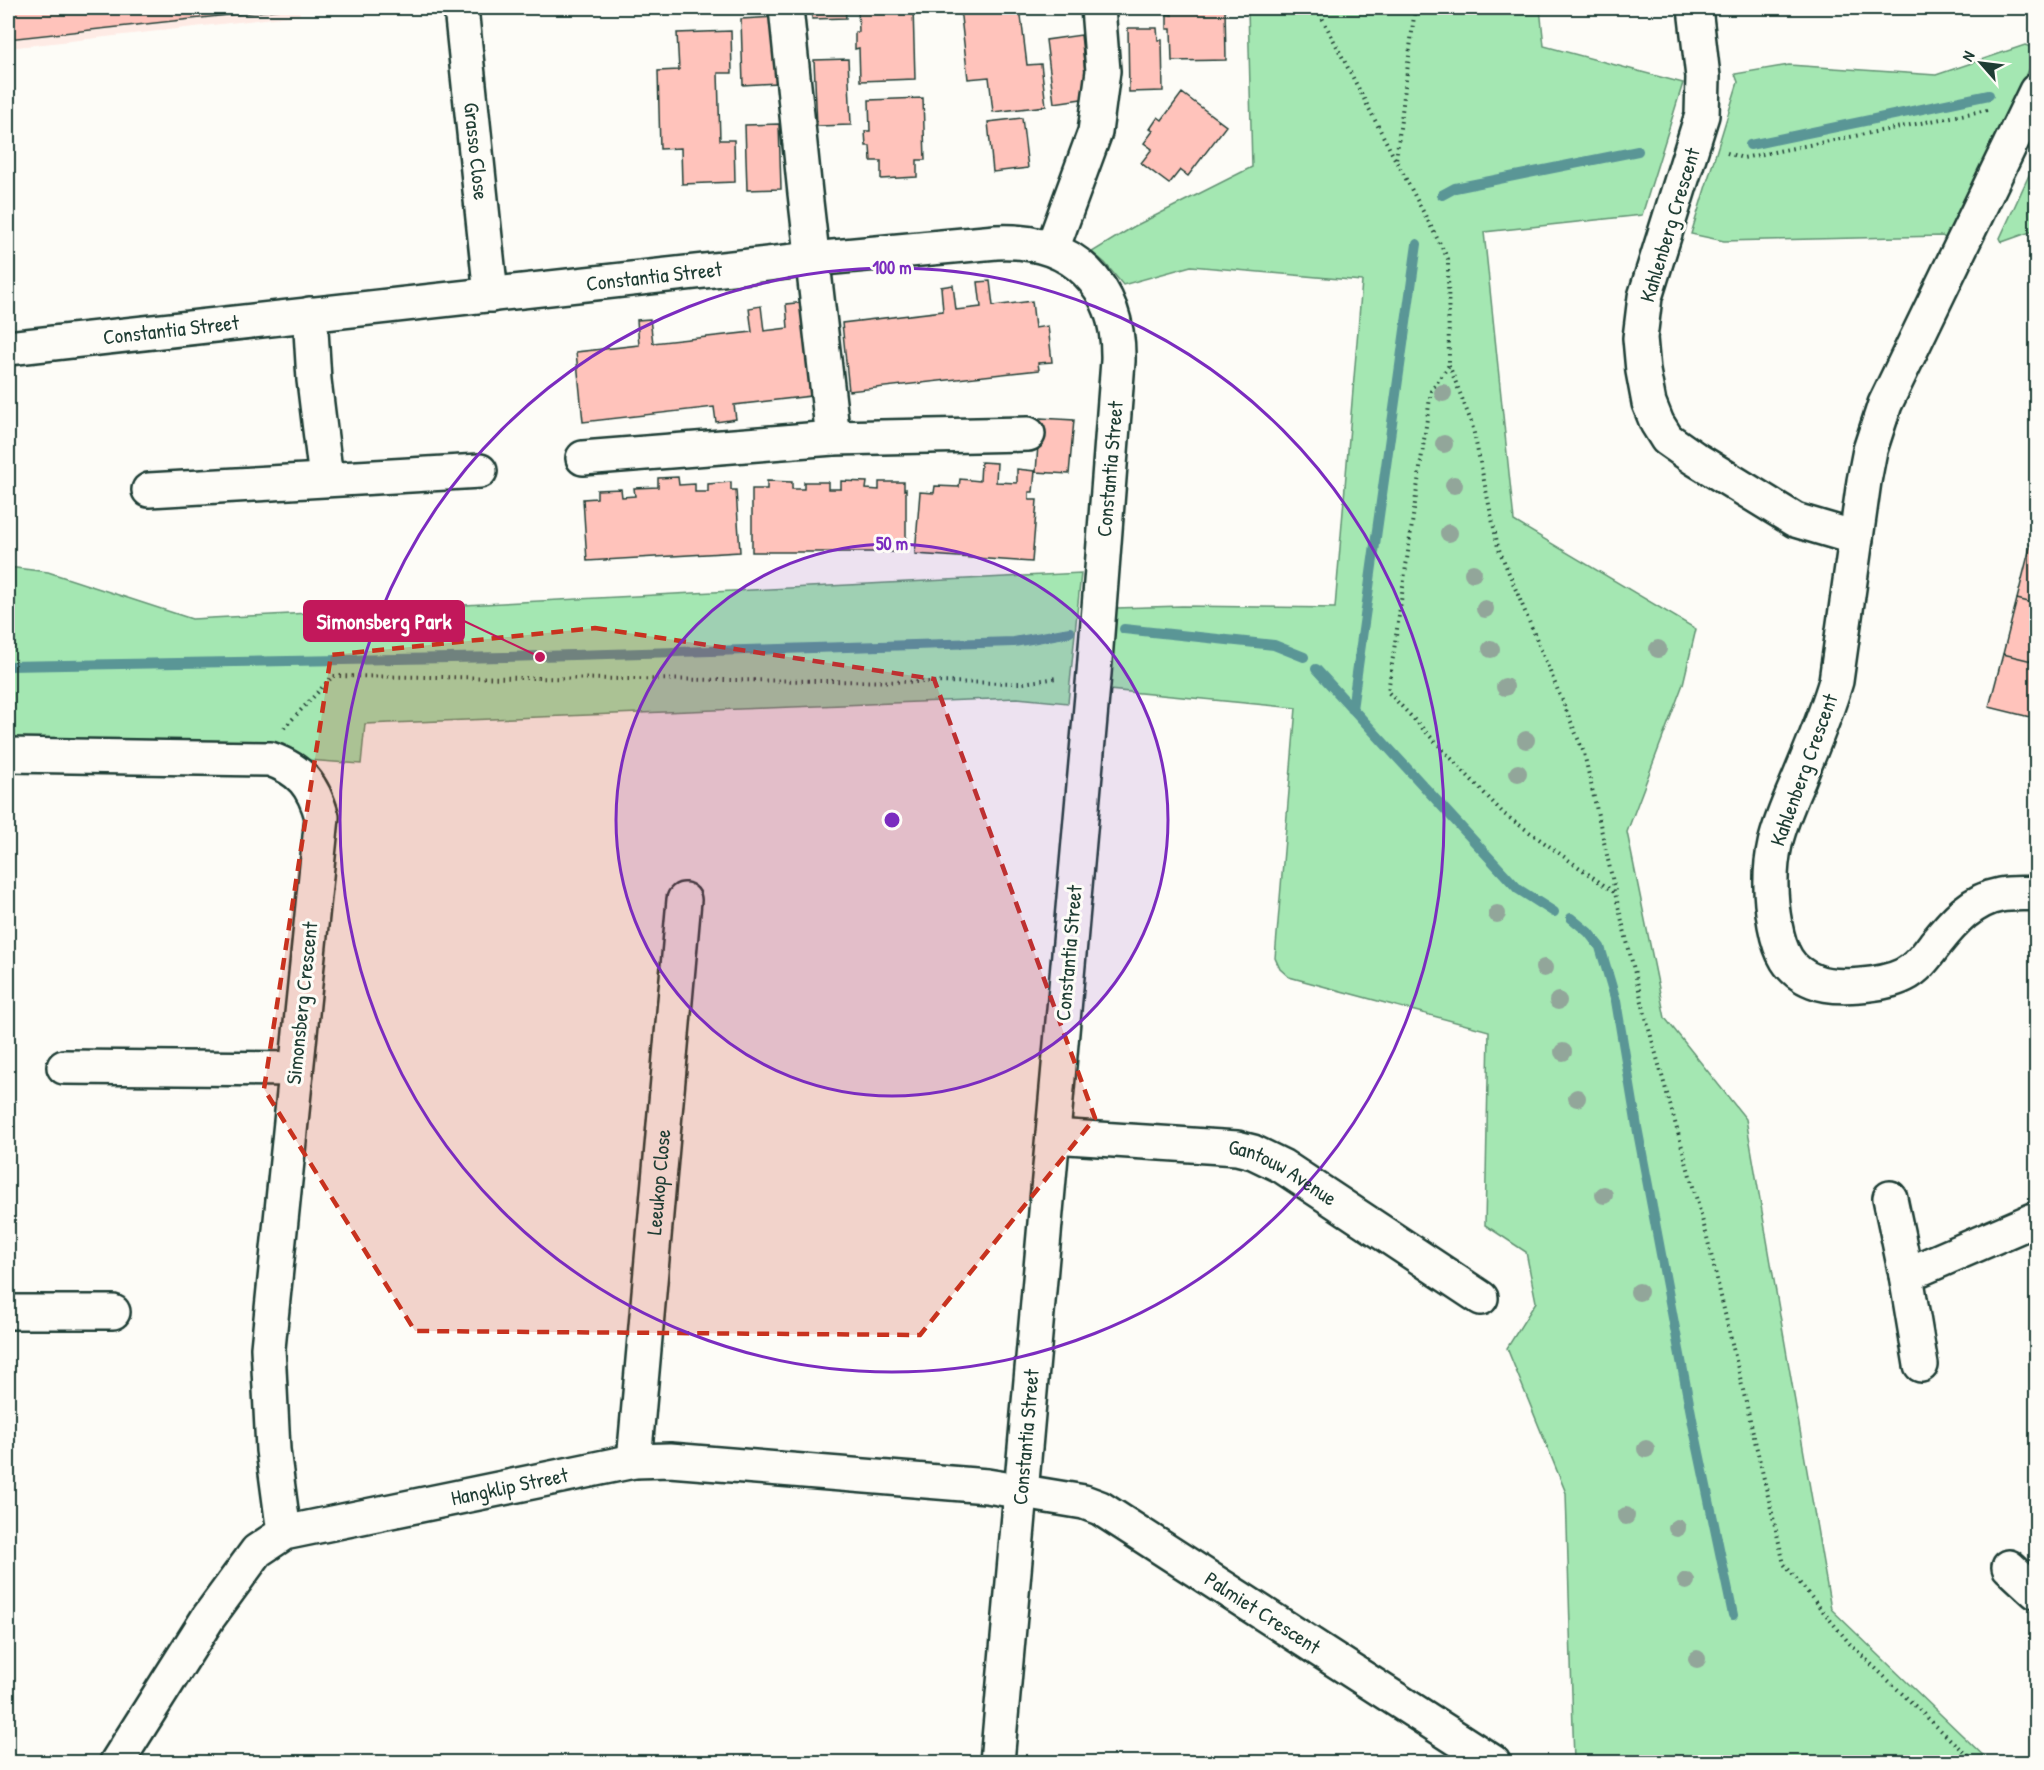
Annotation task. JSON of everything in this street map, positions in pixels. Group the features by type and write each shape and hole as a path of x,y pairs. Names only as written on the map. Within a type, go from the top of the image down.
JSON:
{"street":[{"name":"Grasso Close","path":"461,8 491,295"},
{"path":"786,8 833,438"},
{"path":"1052,249 1095,132 1104,71 1098,8"},
{"name":"Kahlenberg Crescent","path":"1695,8 1703,77 1702,115 1646,297 1640,338 1649,403 1667,439 1694,458 1795,520 1856,538"},
{"name":"Kahlenberg Crescent","path":"2034,96 1885,404 1870,450 1836,681 1827,713 1775,842 1771,873 1771,900 1780,950 1790,965 1804,977 1823,985 1857,985 1893,980 1917,967 1948,928 1980,901 2000,895 2037,893"},
{"name":"Constantia Street","path":"8,348 812,259 1015,241 1034,243 1069,258 1097,285 1108,302 1119,341 1094,673 997,1762"},
{"path":"310,314 314,380 326,479"},
{"path":"583,458 833,438 1028,434"},
{"path":"149,490 480,471"},
{"name":"Simonsberg Crescent","path":"8,755 270,759 296,771 316,798 322,817 268,1348 273,1450 284,1533"},
{"name":"Leeukop Close","path":"634,1461 684,900"},
{"path":"64,1067 295,1069"},
{"name":"Gantouw Avenue","path":"1053,1136 1237,1148 1254,1152 1282,1166 1481,1298"},
{"path":"1890,1198 1921,1365"},
{"path":"1906,1275 2037,1219"},
{"path":"8,1312 113,1312"},
{"name":"Hangklip Street","path":"117,1762 208,1618 257,1551 284,1533 634,1461 681,1461 987,1486 1021,1492"},
{"name":"Palmiet Crescent","path":"1021,1492 1084,1502 1100,1508 1493,1762"},
{"path":"2009,1567 2037,1592"}],"path":[{"path":"1317,8 1448,259 1449,365 1472,424 1498,547 1584,753 1615,893 1647,1022 1706,1233 1784,1563 1850,1644 1974,1762"},
{"path":"1396,160 1415,8"},
{"path":"1694,144 1743,158 2034,96"},
{"path":"1449,365 1431,391 1388,692 1504,814 1615,893"},
{"path":"255,758 333,676 1023,683 1094,673"}],"highlighted area":[{"path":"595,628 934,679 1095,1118 920,1335 415,1331 264,1089 331,655"}],"shaded area":[{"path":"8,8 299,8 300,15 8,48"}],"green space":[{"path":"1248,8 1540,8 1544,46 1683,83 1642,215 1484,232 1514,521 1696,629 1683,684 1627,832 1665,1018 1746,1119 1831,1609 1990,1762 1574,1762 1566,1493 1507,1348 1536,1302 1526,1252 1485,1225 1489,1031 1289,977 1280,969 1275,958 1296,708 1109,690 1116,608 1182,606 1335,608 1362,281 1191,266 1123,285 1105,263 1092,252 1133,227 1252,167"},
{"path":"2025,45 2036,49 2036,55 1948,240 1942,236 1724,241 1691,234 1738,82 1735,74 1789,65 1936,75"},
{"path":"2036,160 2036,230 2002,242 2000,238"},
{"path":"8,567 48,572 192,619 1081,573 1068,703 1017,698 365,724 361,764 307,760 283,744 268,741 8,740"}],"building":[{"path":"8,8 292,8 8,39"},
{"path":"664,8 718,8 718,9 664,11"},
{"path":"728,8 762,8 762,10 728,11"},
{"path":"812,8 845,8 846,18 812,19"},
{"path":"858,8 913,8 915,79 860,81 859,48 855,49 855,32 859,32"},
{"path":"960,8 1020,8 1027,65 1041,64 1046,106 993,112 989,77 968,79"},
{"path":"1171,8 1225,8 1226,60 1172,61 1171,29 1167,29 1167,14 1172,15"},
{"path":"775,17 777,83 743,85 741,19"},
{"path":"1128,28 1157,28 1158,40 1162,40 1163,91 1129,92"},
{"path":"731,31 732,73 718,73 720,140 734,140 735,182 682,184 681,148 660,149 658,71 679,70 677,33"},
{"path":"1081,35 1088,98 1054,103 1046,40"},
{"path":"848,59 851,125 817,126 814,60"},
{"path":"1182,93 1226,126 1188,176 1180,170 1169,184 1141,163 1152,149 1144,143 1153,131 1150,129 1158,117 1162,120"},
{"path":"923,98 925,160 917,160 917,177 881,179 881,161 871,161 870,146 866,146 865,131 870,131 869,100"},
{"path":"1022,118 1028,168 993,172 988,122"},
{"path":"779,124 781,189 747,190 745,125"},
{"path":"990,281 993,306 1032,301 1035,328 1048,326 1052,362 1038,363 1039,370 849,391 842,323 943,311 941,287 953,285 956,310 981,307 978,282"},
{"path":"816,301 823,370 808,371 811,396 734,405 736,419 716,422 714,407 583,422 576,352 639,345 637,320 650,319 653,343 752,332 749,308 761,306 764,331 788,328 786,304"},
{"path":"1040,418 1074,420 1069,474 1036,472"},
{"path":"981,462 997,463 996,482 1017,483 1017,469 1035,471 1033,492 1029,492 1029,500 1037,500 1032,562 915,554 920,492 934,493 935,486 959,487 960,479 980,481"},
{"path":"678,477 679,485 695,484 695,492 708,492 708,484 731,482 731,490 736,490 740,552 587,561 583,499 597,498 597,490 621,489 622,497 635,496 634,488 658,487 658,478"},
{"path":"767,481 792,482 792,489 804,489 804,482 828,482 828,489 841,489 841,481 867,482 866,489 879,490 879,482 904,482 906,552 752,552 752,489 767,489"},
{"path":"2031,543 2036,545 2036,604 2017,599"},
{"path":"2017,599 2036,604 2036,662 2003,654"},
{"path":"2003,654 2036,662 2034,718 1989,707"}],"waterway":[{"path":"1750,145 1989,95"},
{"path":"1442,195 1455,188 1638,151"},
{"path":"1352,709 1417,244"},
{"path":"1124,629 1274,645 1304,657"},
{"path":"8,666 505,657 1014,642 1070,632"},
{"path":"1316,669 1518,889 1554,912"},
{"path":"1571,918 1588,932 1600,947 1616,1001 1637,1127 1693,1424 1733,1615"}],"place":[{"name":"Simonsberg Park","path":"540,657"}]}
